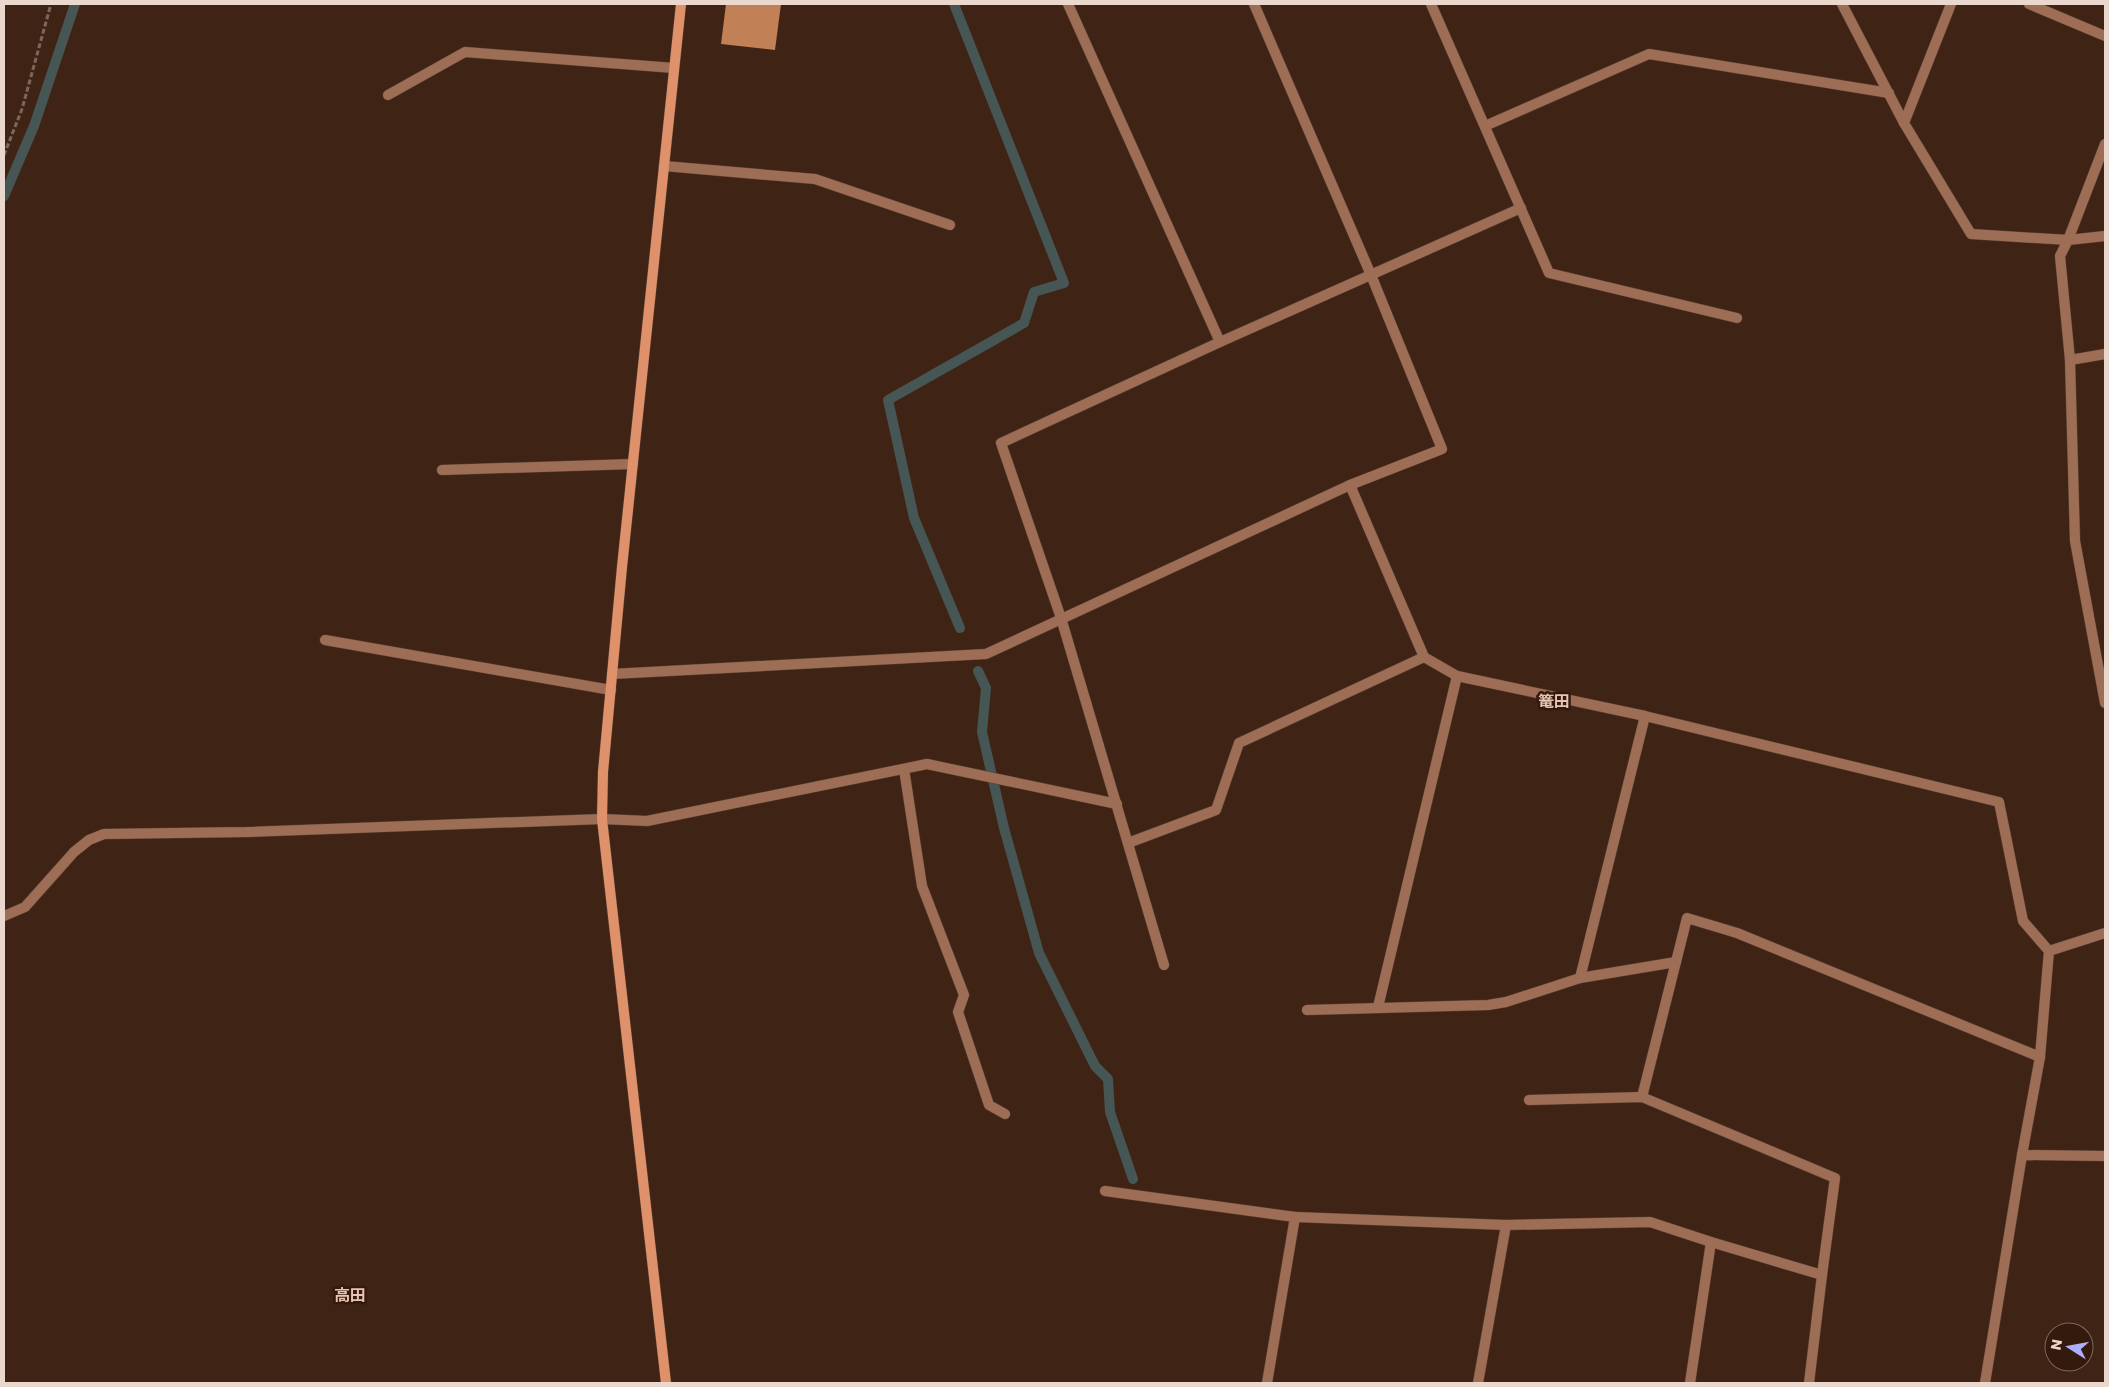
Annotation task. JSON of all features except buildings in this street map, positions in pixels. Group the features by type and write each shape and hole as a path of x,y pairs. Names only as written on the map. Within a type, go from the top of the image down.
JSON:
{"street":[{"path":"666,1383 602,819 603,772 612,674 680,4"},
{"path":"1068,4 1220,342"},
{"path":"612,674 986,654 1350,485 1442,449 1371,275 1254,4"},
{"path":"1431,4 1549,273 1737,318"},
{"path":"1904,123 1951,4"},
{"path":"2033,4 2105,36"},
{"path":"1844,5 1904,123 1971,234 2068,240 2105,236"},
{"path":"388,95 465,52 674,68"},
{"path":"1484,126 1649,54 1889,93"},
{"path":"2105,144 2060,256 2070,360 2075,541 2105,702"},
{"path":"664,166 815,179 950,225"},
{"path":"1164,965 1061,618 1001,443 1220,342 1521,208"},
{"path":"2070,360 2105,354"},
{"path":"442,470 633,464"},
{"path":"1350,485 1424,657 1457,676 1645,716 1998,802 2023,921 2049,951 2040,1057 1985,1383"},
{"path":"325,640 611,690"},
{"path":"1128,843 1216,810 1239,743 1424,657"},
{"path":"1378,1007 1457,676"},
{"path":"1580,978 1645,716"},
{"path":"4,916 25,907 74,852 89,840 104,834 247,832 602,819 647,821 927,764 1116,804"},
{"path":"904,769 922,886 964,995 958,1012 989,1105 1005,1114"},
{"path":"1642,1097 1688,918 1737,933 2040,1057"},
{"path":"2049,951 2105,934"},
{"path":"1307,1010 1488,1005 1506,1002 1580,978 1676,962"},
{"path":"1529,1100 1642,1097 1835,1178 1809,1383"},
{"path":"2022,1155 2105,1156"},
{"path":"1105,1191 1295,1217 1506,1225 1650,1222 1822,1275"},
{"path":"1267,1383 1295,1217"},
{"path":"1478,1383 1506,1225"},
{"path":"1690,1383 1711,1242"}],"path":[{"path":"4,155 22,109 51,4"}],"waterway":[{"path":"4,196 34,126 75,4"},
{"path":"954,4 1064,283 1034,292 1024,323 888,400 914,518 960,628"},
{"path":"978,671 986,688 982,732 1004,828 1039,953 1095,1066 1108,1079 1110,1112 1133,1179"}],"district":[{"name":"篭田","path":"1554,701"},
{"name":"高田","path":"350,1295"}]}
